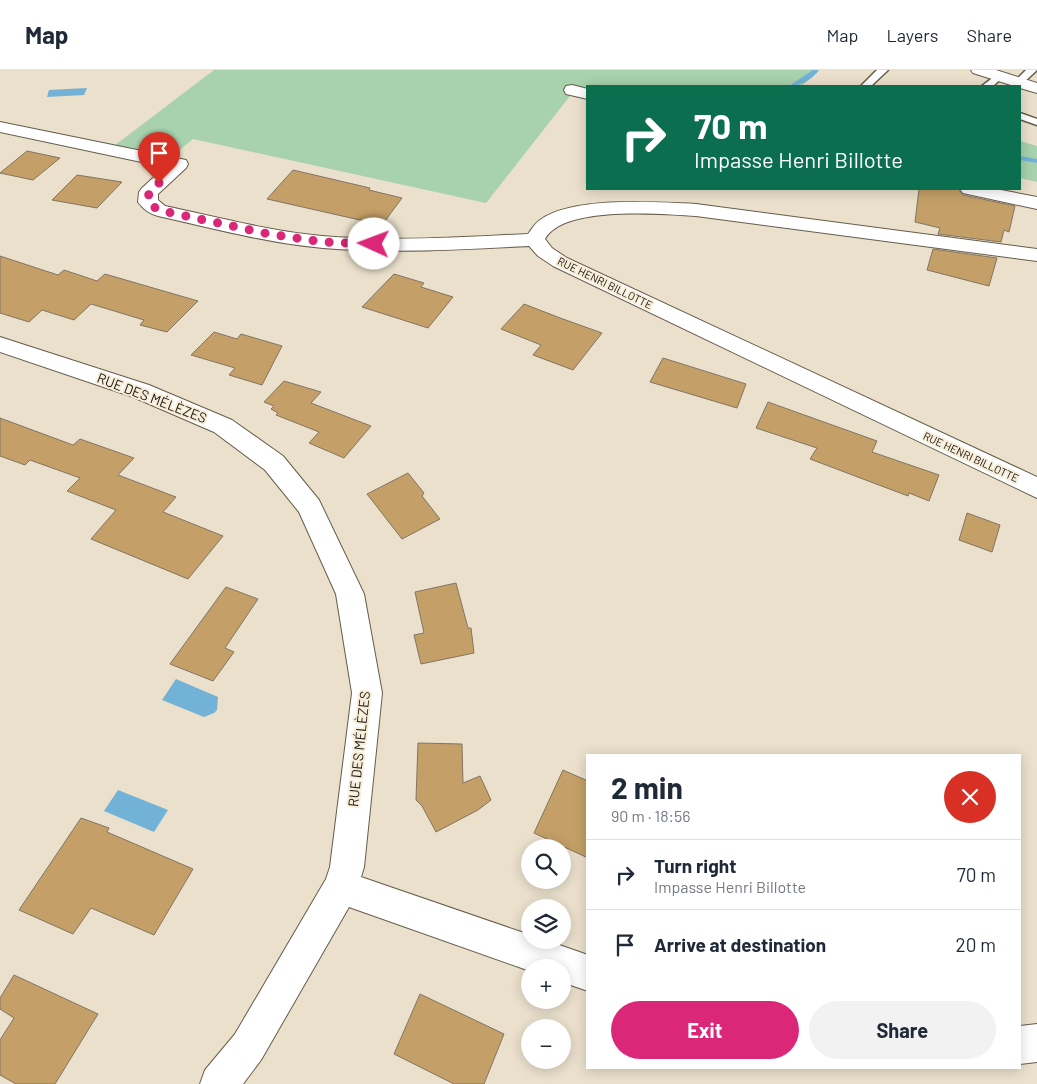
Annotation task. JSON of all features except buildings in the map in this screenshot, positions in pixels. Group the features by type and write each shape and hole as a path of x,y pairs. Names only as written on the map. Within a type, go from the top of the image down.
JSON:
{"street":[{"path":"979,70 993,81 1019,82 1037,88"},
{"path":"0,127 179,164 149,192 148,202 158,210 240,228 323,242 374,244 536,240 539,230 551,221 569,215 601,210 655,208 696,210 1037,255"},
{"path":"975,190 1037,203"},
{"name":"RUE HENRI BILLOTTE","path":"536,240 545,252 560,262 1037,488"},
{"name":"RUE DES MÉLÈZES","path":"0,344 141,390 223,426 274,462 310,507 350,594 367,693 347,868 341,887 248,1047 219,1084"},
{"path":"341,887 586,972"},
{"path":"1021,1045 1037,1044"}],"lane":[{"path":"867,85 883,70"},
{"path":"1019,82 1032,70"},
{"path":"1021,116 1037,122"}],"green space":[{"path":"214,70 819,70 803,85 586,85 586,100 570,96 486,203 193,139 166,161 110,149"},
{"path":"1021,141 1037,146 1037,182 1021,178"}],"water":[{"path":"87,88 84,95 47,97 49,90"},
{"path":"176,679 218,697 217,710 204,717 162,700"},
{"path":"118,790 168,810 154,832 104,811"}],"waterway":[{"path":"794,85 813,74 816,70"},
{"path":"1021,158 1037,161"}],"route":[{"path":"159,183 149,192 148,202 158,210 269,234 323,242 374,244"}]}
